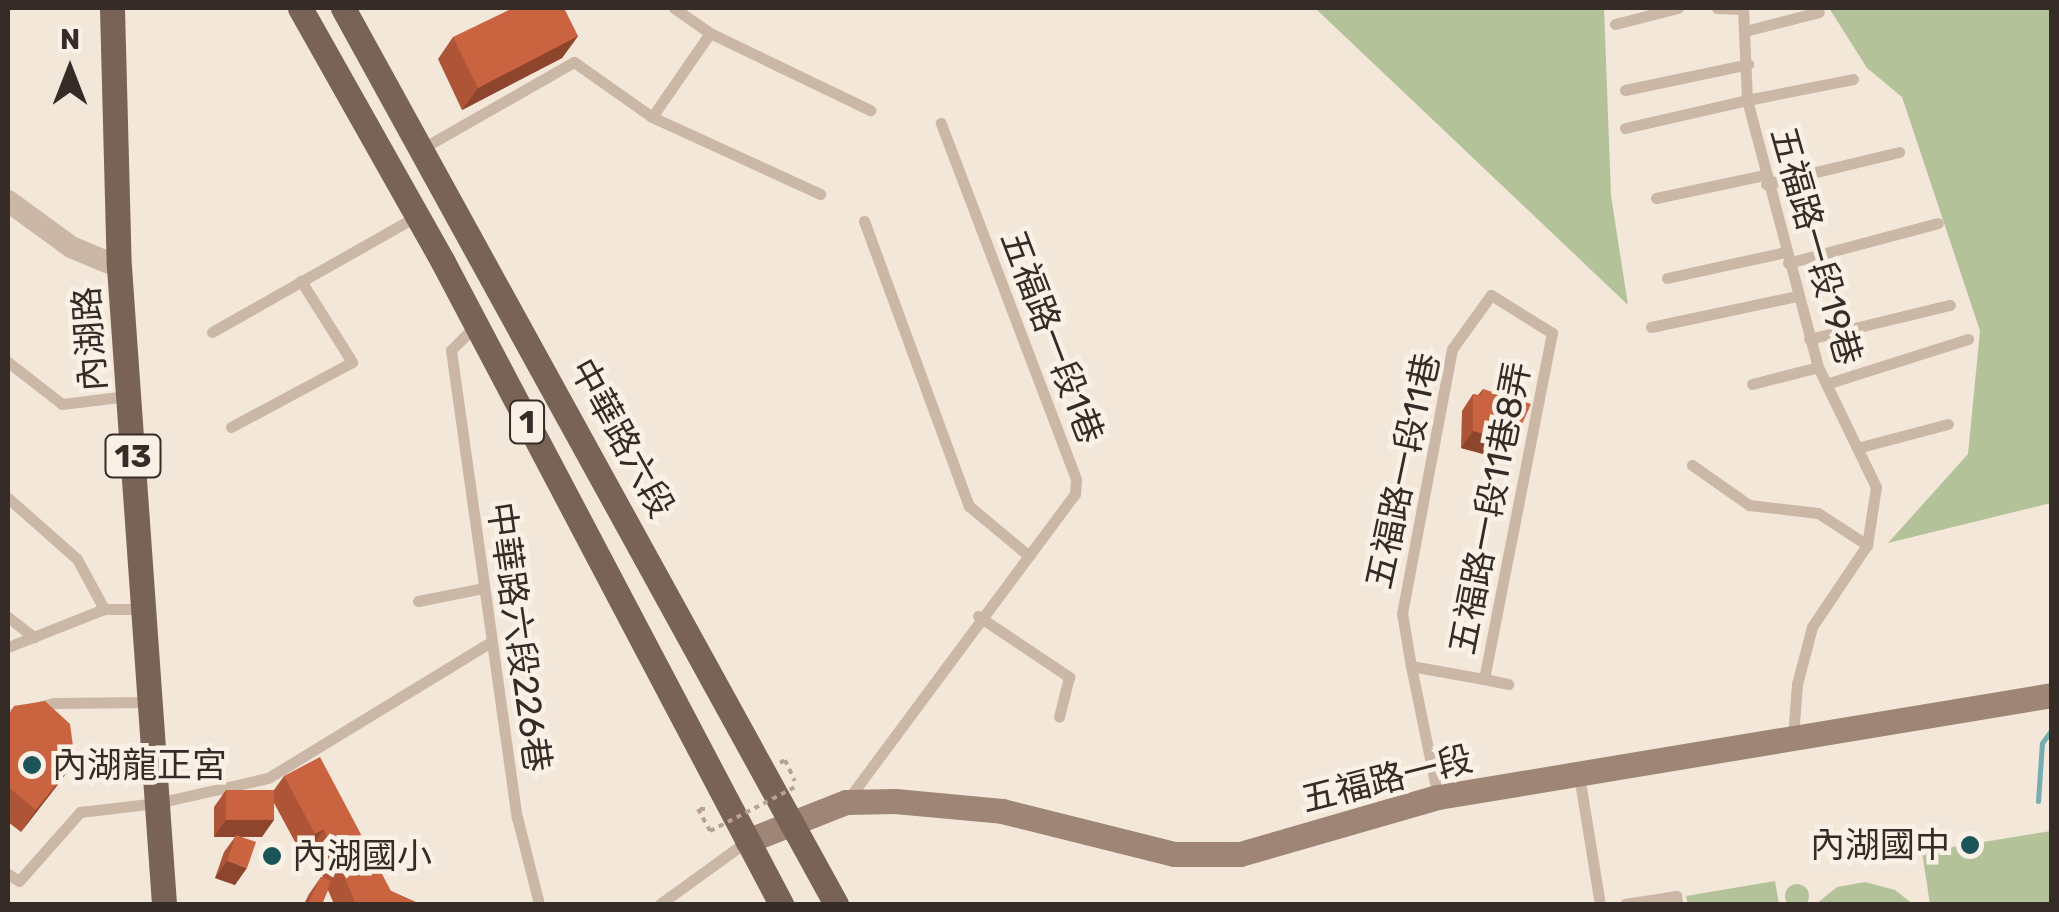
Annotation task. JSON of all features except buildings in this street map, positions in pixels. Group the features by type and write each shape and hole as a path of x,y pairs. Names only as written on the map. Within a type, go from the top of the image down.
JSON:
{"main road":[{"name":"內湖路","path":"112,8 120,267 164,904"},
{"name":"1","path":"300,8 443,262 782,904"},
{"name":"中華路六段","path":"343,8 477,245 836,904"},
{"name":"五福路一段","path":"747,841 790,820 846,802 1002,811 1205,858 1240,854 1438,797 2052,695"}],"street":[{"path":"8,201 71,247 120,267"},
{"path":"443,262 477,245"}],"lane":[{"path":"674,8 710,33 870,110"},
{"path":"1614,24 1678,8"},
{"path":"1718,8 1743,10 1749,30 1748,100 1852,79"},
{"path":"1749,30 1818,12"},
{"path":"652,117 710,33"},
{"path":"422,148 574,62 652,117 820,194"},
{"path":"1625,90 1748,64"},
{"name":"五福路一段19巷","path":"1626,128 1748,100 1809,340 1876,488 1867,546 1812,628 1797,684 1792,741"},
{"name":"五福路一段1巷","path":"846,802 978,616 1068,508 1076,479 940,123"},
{"path":"1656,198 1900,152"},
{"path":"212,332 417,216"},
{"path":"864,221 969,506 1029,556"},
{"path":"1667,278 1786,257 1938,223"},
{"path":"231,426 352,362 301,282"},
{"name":"五福路一段11巷","path":"1438,797 1402,613 1452,349 1491,296 1552,334"},
{"path":"1651,327 1796,296"},
{"path":"1809,340 1950,305"},
{"name":"中華路六段226巷","path":"476,325 451,350 520,833 539,904"},
{"name":"五福路一段11巷8弄","path":"1410,666 1484,679 1552,334"},
{"path":"1826,384 1968,340"},
{"path":"8,362 62,404 129,396"},
{"path":"1752,384 1818,367"},
{"path":"1857,448 1948,424"},
{"path":"1692,465 1749,506 1818,513 1867,546"},
{"path":"8,498 77,559 104,609"},
{"path":"418,601 483,588"},
{"path":"8,647 104,609 144,609"},
{"path":"978,616 1070,678 1058,717"},
{"path":"8,617 34,636"},
{"path":"8,874 19,881 80,812 158,804 268,778 491,642"},
{"path":"1484,679 1508,684"},
{"path":"8,715 54,704 150,702"},
{"path":"312,751 318,764"},
{"path":"1578,775 1600,904"},
{"path":"660,904 747,841"},
{"path":"1625,904 1676,896 1677,904"}],"path":[{"path":"711,820 702,806 698,808 710,831 797,786"}],"green space":[{"path":"1315,8 1604,8 1611,196 1628,305"},
{"path":"1829,8 2051,8 2051,503 1888,543 1968,454 1980,331 1902,97 1867,68"},
{"path":"2051,831 2051,904 1930,904 1922,852"},
{"path":"1775,881 1779,904 1688,904 1686,896"},
{"path":"1865,882 1895,890 1913,904 1816,904 1837,887"},
{"path":"1797,884 1809,896 1797,908 1785,896"}],"waterway":[{"path":"2038,801 2042,743 2052,729"}],"place":[{"name":"內湖龍正宮","path":"32,765"},
{"name":"內湖國中","path":"1970,845"},
{"name":"內湖國小","path":"272,856"}]}
